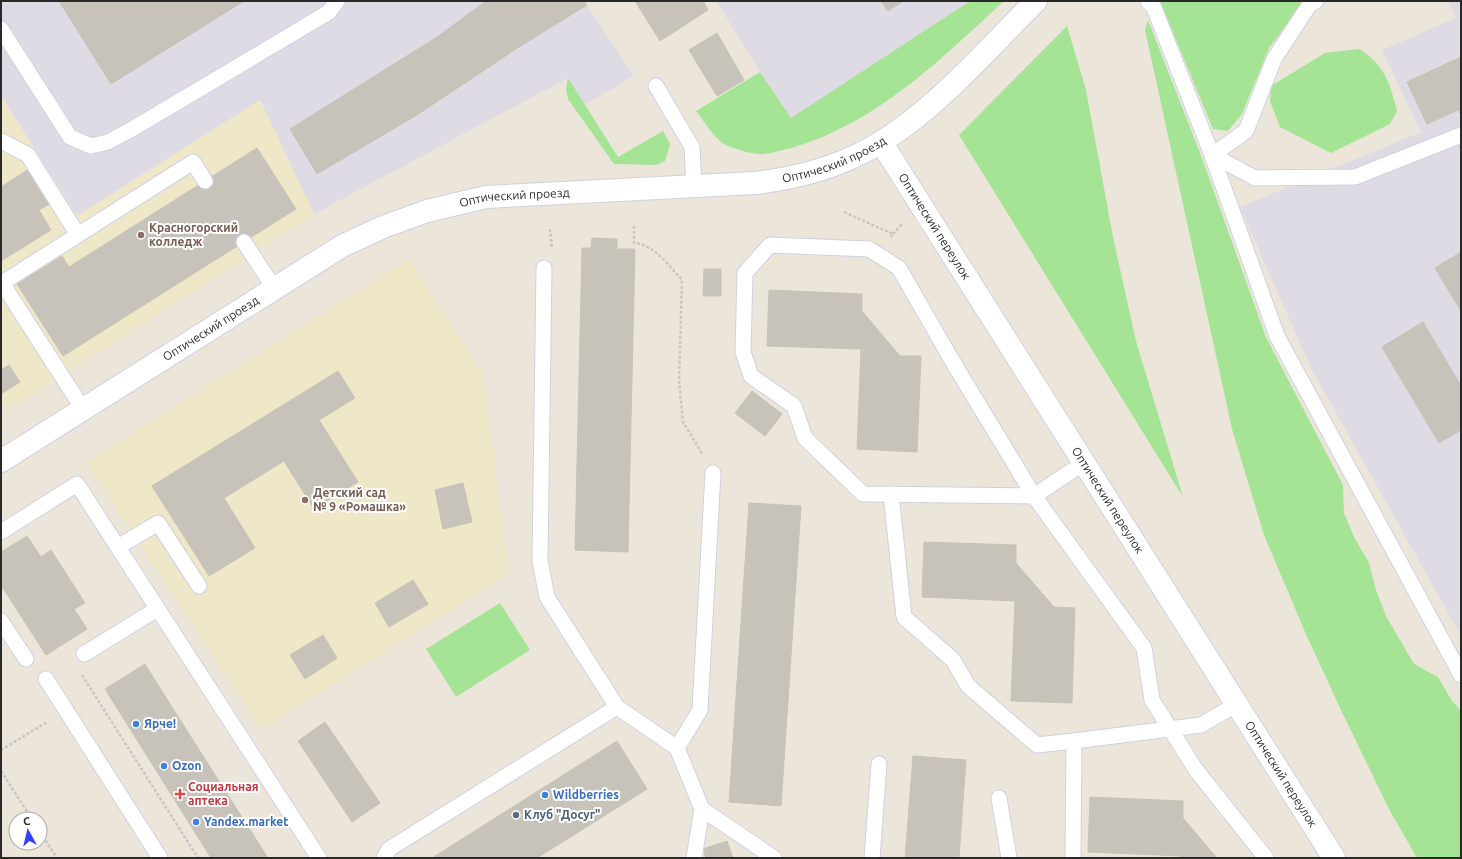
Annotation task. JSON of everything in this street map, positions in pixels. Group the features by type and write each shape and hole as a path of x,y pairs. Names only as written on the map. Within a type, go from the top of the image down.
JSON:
{"street":[{"name":"Оптический проезд","path":"1,461 342,246 383,227 426,211 486,197 755,183 788,179 818,171 852,158 881,142 928,108 1036,1"},
{"name":"Оптический переулок","path":"881,142 1085,462 1334,858"}],"lane":[{"path":"1,29 70,138 91,146 108,142 134,128 329,12 338,1"},
{"path":"1148,1 1154,8 1212,155 1277,336 1461,675"},
{"path":"1212,155 1246,131 1274,59 1310,4 1316,1"},
{"path":"656,86 692,148 694,186"},
{"path":"1212,155 1255,178 1355,177 1461,135"},
{"path":"1,142 28,155 78,235"},
{"path":"83,409 2,283 193,162 205,181"},
{"path":"244,242 274,288"},
{"path":"1085,462 1034,496 863,494 805,438 794,406 751,376 743,352 745,273 770,245 869,249 899,268 954,364 1034,496 1144,648 1152,700 1196,770 1266,858"},
{"path":"544,268 540,561 547,597 617,707 677,748 702,809 694,858"},
{"path":"677,748 700,710 713,473"},
{"path":"1,532 77,484 319,858"},
{"path":"891,494 904,617 953,660 968,686 1037,745 1202,725 1236,704"},
{"path":"118,548 158,523 199,586"},
{"path":"84,654 157,609"},
{"path":"1,621 26,659"},
{"path":"46,679 160,858"},
{"path":"384,858 389,849 617,707"},
{"path":"1073,858 1074,741"},
{"path":"872,858 880,764"},
{"path":"999,798 1010,858"},
{"path":"702,809 774,858"}],"path":[{"path":"634,226 634,243 641,244 654,252 682,280 679,380 683,422 713,473"},
{"path":"82,674 198,858"},
{"path":"1,750 66,710"},
{"path":"1,771 27,811"},
{"path":"48,844 57,858"}],"shaded area":[{"path":"1,1 584,1 634,76 584,105 568,78 314,214 260,100 77,216 1,96"},
{"path":"716,1 970,1 790,119"},
{"path":"1448,1 1461,1 1461,636 1311,368 1240,207 1421,132 1382,50 1456,18"},
{"name":"Красногорский колледж","path":"1,96 77,216 260,100 314,214 7,411 1,402"},
{"name":"Детский сад № 9 «Ромашка»","path":"409,259 483,374 509,574 261,730 86,462"}],"green space":[{"path":"970,1 1004,1 931,67 906,87 851,123 822,137 791,148 770,153 750,153 733,148 717,139 696,111 760,72 791,118"},
{"path":"1160,1 1304,1 1269,48 1242,114 1228,131 1213,129"},
{"path":"1148,20 1202,158 1266,337 1343,485 1344,513 1355,539 1369,563 1376,590 1386,616 1414,664 1438,677 1452,701 1461,711 1461,858 1417,858 1389,809 1340,708 1305,632 1264,535 1232,429 1145,30"},
{"path":"1067,26 1086,90 1113,237 1136,341 1183,497 959,135"},
{"path":"1359,49 1374,61 1385,75 1392,92 1397,111 1390,124 1331,153 1280,127 1270,101 1271,86 1325,53"},
{"path":"568,78 618,157 663,131 670,144 665,161 656,165 614,164 568,99 566,89"},
{"path":"500,603 530,650 456,697 426,649"}],"building":[{"path":"59,1 244,1 111,84"},
{"path":"486,1 584,1 587,5 519,47 417,115 317,174 290,129 437,37"},
{"path":"635,1 703,1 708,10 660,41"},
{"path":"881,1 903,1 888,11"},
{"path":"717,33 744,80 717,96 689,50"},
{"path":"1461,57 1461,115 1458,110 1427,124 1407,82"},
{"path":"257,148 296,209 63,356 17,284 62,256 69,267"},
{"path":"29,169 51,203 39,210 51,230 1,261 1,187"},
{"path":"592,238 617,239 617,249 635,249 628,552 575,550 582,248 591,248"},
{"path":"1461,252 1461,311 1435,268"},
{"path":"704,269 721,269 721,296 703,296"},
{"path":"769,290 862,294 862,311 900,356 921,356 917,452 857,449 861,349 767,346"},
{"path":"1423,322 1461,386 1461,430 1439,443 1382,347"},
{"path":"9,365 20,382 1,394 1,370"},
{"path":"338,371 355,398 319,420 358,482 314,509 284,461 224,498 255,548 209,576 152,486"},
{"path":"752,391 782,414 765,436 735,413"},
{"path":"463,483 472,522 443,529 435,490"},
{"path":"749,503 801,506 781,806 729,802"},
{"path":"27,536 41,557 51,550 85,603 74,609 87,629 46,655 1,585 1,552"},
{"path":"924,542 1016,545 1016,563 1054,607 1075,608 1072,703 1011,701 1015,601 922,597"},
{"path":"413,580 428,604 389,627 375,603"},
{"path":"323,635 337,658 305,679 290,655"},
{"path":"145,664 268,858 211,858 105,689"},
{"path":"325,722 380,803 352,822 298,741"},
{"path":"617,741 647,789 537,858 432,858"},
{"path":"913,756 966,760 959,858 905,858"},
{"path":"1090,797 1183,801 1183,818 1217,858 1181,858 1181,856 1088,852"},
{"path":"727,841 733,858 706,858 703,849"}],"place":[{"name":"Красногорский колледж","path":"141,235"},
{"name":"Детский сад № 9 «Ромашка»","path":"305,500"},
{"name":"Ярче!","path":"136,724"},
{"name":"Ozon","path":"164,766"},
{"name":"Социальная аптека","path":"180,794"},
{"name":"Wildberries","path":"545,795"},
{"name":"Клуб \"Досуг\"","path":"516,815"},
{"name":"Yandex.market","path":"196,822"}]}
